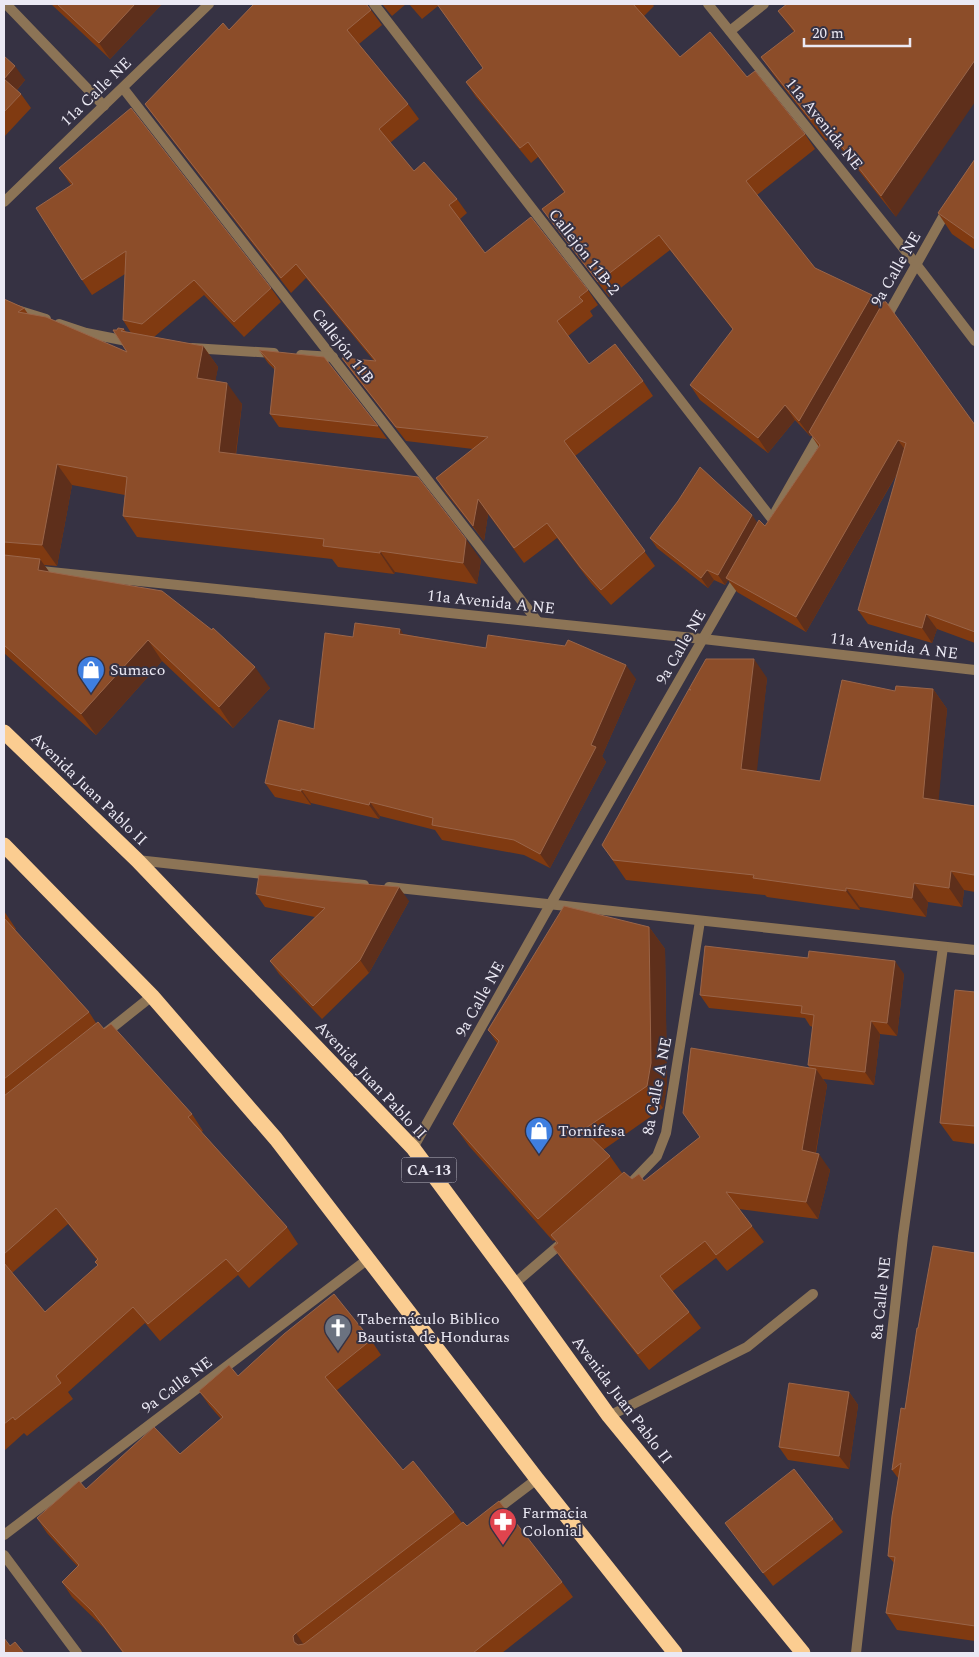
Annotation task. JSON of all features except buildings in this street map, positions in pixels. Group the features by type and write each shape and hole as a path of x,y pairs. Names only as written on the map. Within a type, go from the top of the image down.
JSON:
{"highway":[{"name":"Avenida Juan Pablo II","path":"4,732 137,860 413,1148 609,1416 802,1653"},
{"path":"4,845 152,996 276,1140 537,1479 675,1653"}],"street":[{"path":"6,4 104,106"},
{"name":"11a Calle NE","path":"4,202 208,4"},
{"name":"Callejón 11B-2","path":"374,4 769,523 830,417"},
{"name":"11a Avenida NE","path":"708,4 916,264 975,341"},
{"path":"730,31 764,4"},
{"name":"Callejón 11B","path":"123,88 538,622"},
{"name":"9a Calle NE","path":"878,332 956,195"},
{"path":"4,306 86,333 139,344"},
{"path":"178,347 333,357"},
{"name":"9a Calle NE","path":"413,1148 742,570"},
{"name":"11a Avenida A NE","path":"34,571 703,639 975,670"},
{"path":"137,860 975,950"},
{"name":"8a Calle A NE","path":"623,1190 657,1156 666,1133 700,921"},
{"name":"8a Calle NE","path":"856,1653 903,1236 943,947"},
{"path":"98,1039 152,996"},
{"path":"514,1284 572,1234"},
{"name":"9a Calle NE","path":"4,1535 368,1259"},
{"path":"609,1416 747,1347 813,1294"},
{"path":"482,1521 537,1479"},
{"path":"4,1555 77,1653"}],"place":[{"name":"Sumaco","path":"91,694"},
{"name":"Tornifesa","path":"539,1155"},
{"name":"Tabernáculo Biblico Bautista de Honduras","path":"338,1352"},
{"name":"Farmacia Colonial","path":"503,1546"}]}
